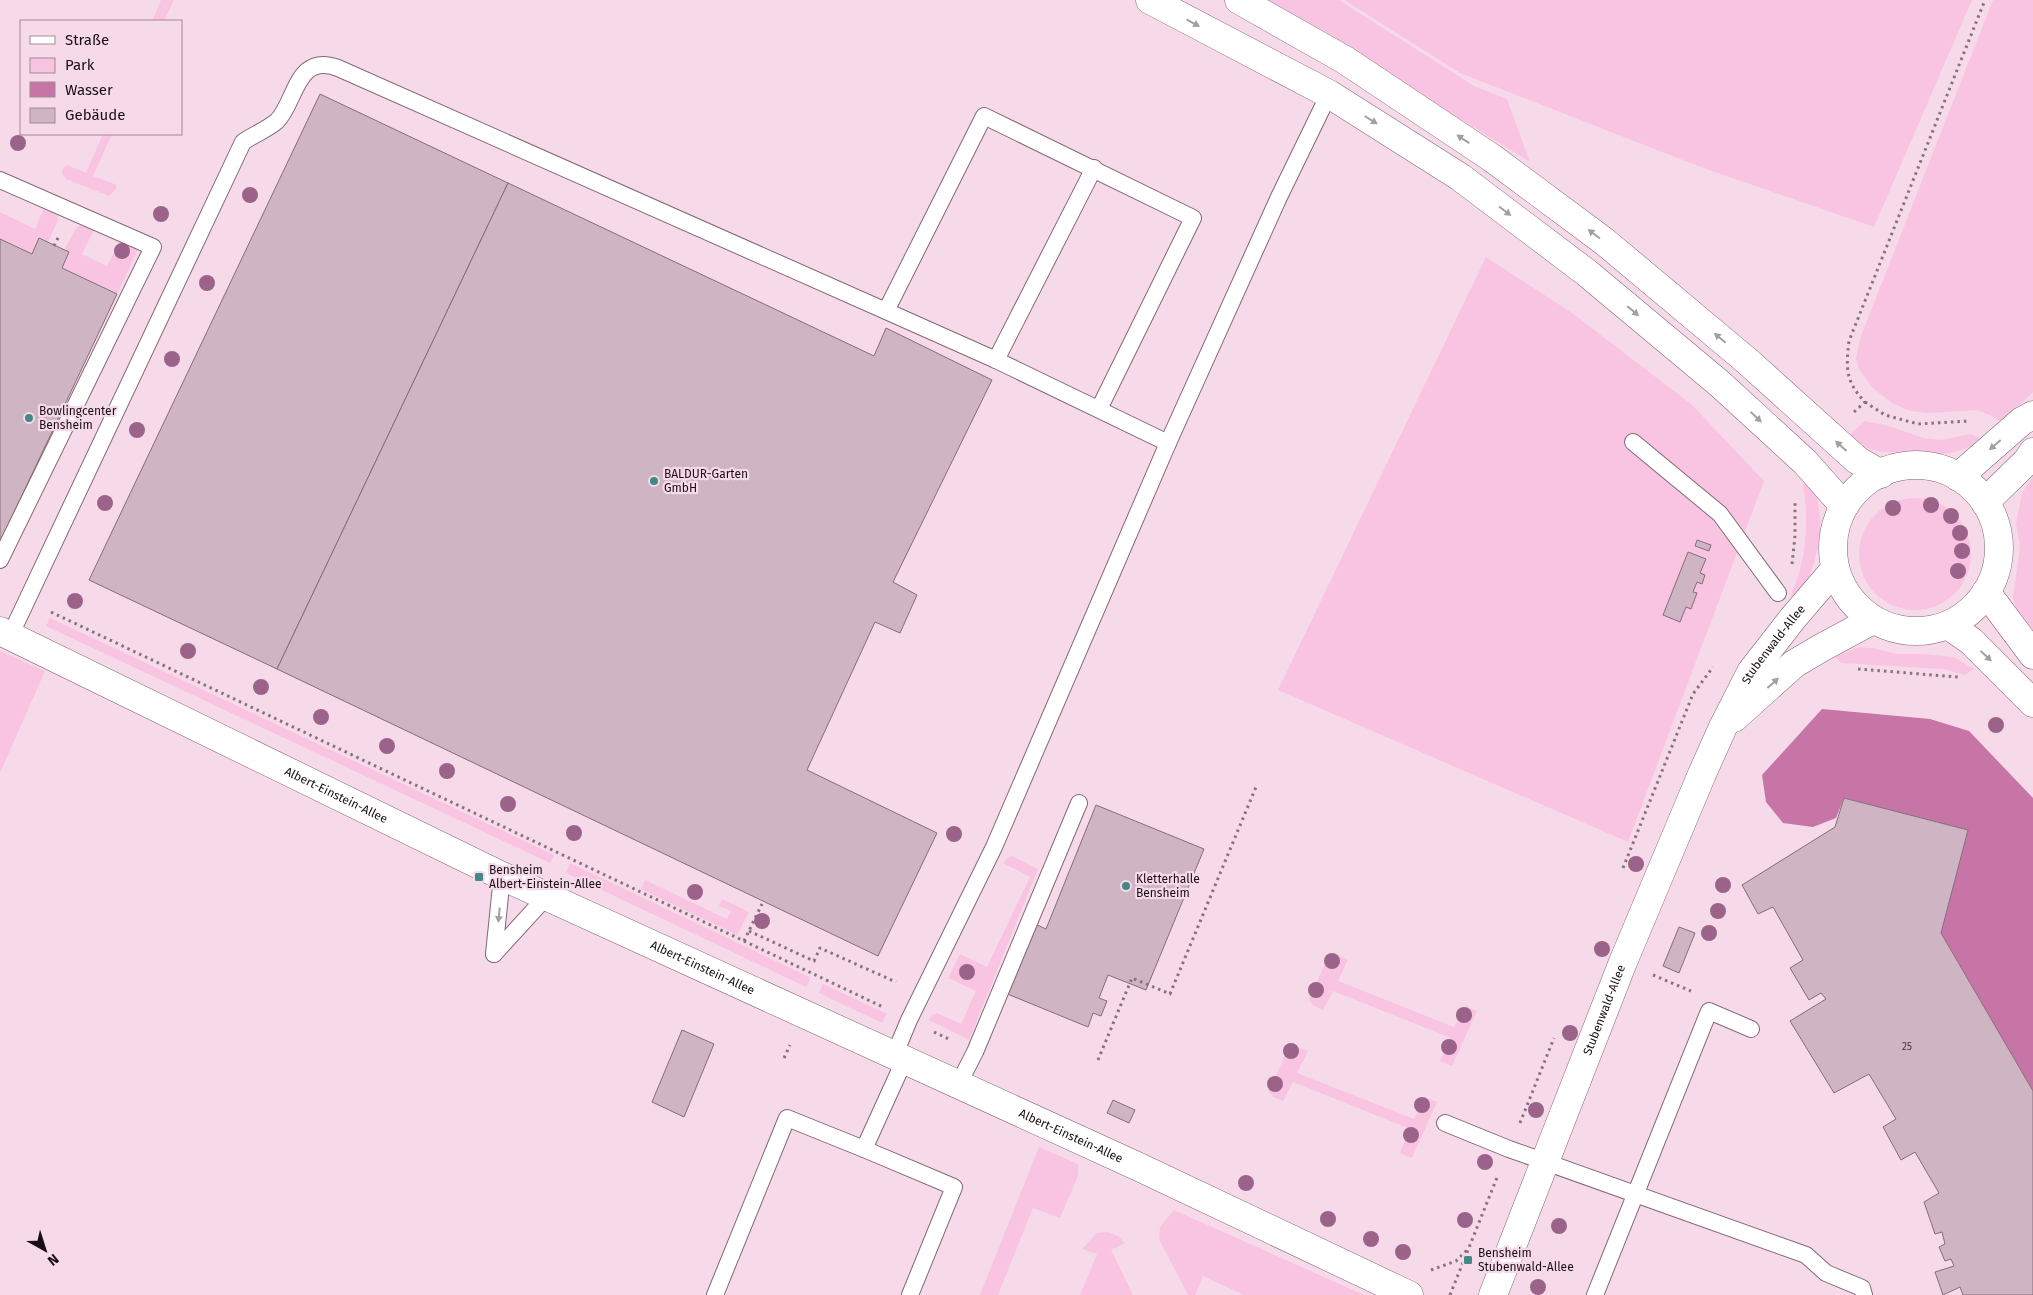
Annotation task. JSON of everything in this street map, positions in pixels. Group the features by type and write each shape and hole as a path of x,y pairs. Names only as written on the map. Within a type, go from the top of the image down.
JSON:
{"street":[{"path":"1150,0 1329,94 1460,177 1587,273 1720,384 1805,462 1844,506"},
{"path":"1239,0 1345,60 1499,164 1605,242 1746,360 1857,460 1881,474"},
{"path":"1958,477 2005,436 2033,415"},
{"path":"1985,502 2027,462 2033,452"},
{"path":"1917,465 1938,468 1958,477 1985,502 1994,521 1999,546 1995,572 1986,592 1971,610 1948,625 1915,632 1893,628 1873,620 1856,607 1843,590 1835,569 1833,548 1836,526 1844,506 1858,489 1881,474 1917,465"},
{"name":"Stubenwald-Allee","path":"1493,1295 1623,962 1723,728 1751,672 1793,618 1835,569"},
{"path":"1986,592 2033,655"},
{"name":"Stubenwald-Allee","path":"1723,728 1794,664 1873,620"},
{"path":"1948,625 1970,641 2033,702"},
{"name":"Albert-Einstein-Allee","path":"5,634 502,876 1139,1167 1409,1295"}],"lane":[{"path":"5,634 28,601 243,142 277,120 300,79 308,71 317,66 327,64 996,360 1168,443"},
{"path":"864,1149 899,1058 909,1020 994,847 1168,443 1329,94"},
{"path":"886,311 984,116 1094,168 1193,218 1099,409"},
{"path":"996,360 1094,168"},
{"path":"0,180 152,246 0,560"},
{"path":"1633,442 1720,514 1778,593"},
{"path":"958,1085 975,1052 1079,803"},
{"path":"502,876 494,954 547,896"},
{"path":"1595,1295 1709,1011 1751,1029"},
{"path":"715,1295 787,1118 954,1187 910,1295"},
{"path":"1445,1123 1724,1227 1806,1255 1826,1273 1862,1288 1864,1295"}],"path":[{"path":"1985,0 1849,340 1847,361 1848,378 1854,390 1865,402 1885,415 1918,424 1975,420 2005,436"},
{"path":"1830,436 1865,402"},
{"path":"1778,593 1792,565 1795,536 1796,473 1805,462"},
{"path":"28,601 975,1052"},
{"path":"1821,648 1837,667 1962,678 1971,678 1993,662"},
{"path":"1098,1060 1132,978 1170,994 1256,787"},
{"path":"744,941 762,904"},
{"path":"749,931 814,961 820,948 922,994"},
{"path":"1623,962 1700,994 1709,1011"},
{"path":"1428,1270 1437,1269 1456,1261 1468,1249"}],"green space":[{"path":"161,0 174,0 164,20 152,20"},
{"path":"1267,0 1339,0 1474,86 1507,99 1530,162"},
{"path":"1344,0 1972,0 1874,227 1698,166 1460,73"},
{"path":"1993,0 2033,0 2033,392 2001,422 1977,410 1929,413 1910,411 1892,403 1873,388 1859,369 1856,359 1861,336"},
{"path":"103,135 112,135 93,176 117,185 116,189 109,196 66,179 62,173 63,168 67,165 86,173"},
{"path":"45,206 58,213 58,220 48,242 39,239 32,254 0,239 0,212 35,229"},
{"path":"81,224 95,228 82,254 107,266 120,241 138,250 117,294 62,268 69,253 64,250"},
{"path":"1486,257 1572,313 1691,404 1764,481 1628,842 1278,690"},
{"path":"1865,421 1889,426 1923,438 1942,440 1971,434 1983,440 1962,450 1946,454 1879,451 1864,447 1848,436"},
{"path":"2033,476 2033,637 2021,621 2013,598 2020,547 2016,523 2022,493"},
{"path":"1807,480 1815,493 1818,506 1820,520 1819,535 1817,550 1808,579 1794,602 1791,595 1801,565 1805,543 1806,507 1803,485"},
{"path":"1915,498 1936,502 1955,514 1967,533 1971,554 1967,575 1955,594 1936,606 1915,610 1894,606 1875,594 1863,575 1859,554 1863,533 1875,514 1894,502"},
{"path":"50,618 554,855 550,863 46,626"},
{"path":"1860,647 1897,654 1954,657 1974,669 1965,675 1943,669 1841,663 1835,656"},
{"path":"0,651 45,671 0,773"},
{"path":"1012,856 1038,869 969,1040 929,1020 932,1015 937,1013 961,1024 976,991 948,978 960,954 987,967 1030,877 1003,863"},
{"path":"570,863 811,978 806,987 566,873"},
{"path":"645,880 727,919 731,911 719,906 722,899 749,912 737,935 641,889"},
{"path":"1335,954 1348,959 1338,981 1454,1027 1466,1006 1477,1011 1452,1066 1440,1061 1451,1038 1333,991 1323,1010 1313,1005 1309,1000 1328,957"},
{"path":"823,984 887,1014 882,1023 819,993"},
{"path":"1295,1046 1308,1051 1297,1073 1414,1119 1425,1097 1437,1102 1412,1158 1400,1153 1410,1129 1293,1082 1283,1101 1273,1097 1269,1092 1288,1048"},
{"path":"1039,1147 1078,1164 1078,1176 1060,1218 1033,1208 998,1295 980,1295"},
{"path":"1174,1210 1364,1295 1244,1295 1203,1276 1195,1295 1188,1295 1159,1239 1160,1227"},
{"path":"1107,1232 1118,1236 1125,1243 1111,1250 1133,1295 1080,1295 1097,1254 1082,1249 1097,1233"}],"water":[{"path":"1822,709 1930,719 1969,731 2033,798 2033,1091 1941,933 1968,830 1844,798 1836,818 1813,827 1783,823 1766,802 1762,775"}],"building":[{"path":"320,94 508,183 277,669 89,580"},
{"name":"BALDUR-Garten GmbH","path":"508,183 874,356 886,328 992,380 893,582 917,595 900,633 875,622 807,770 937,833 878,956 277,669"},
{"name":"Bowlingcenter Bensheim","path":"39,238 69,252 62,268 117,294 0,542 0,239 32,254"},
{"path":"1697,540 1711,545 1709,551 1695,546"},
{"path":"1688,552 1706,559 1700,573 1705,575 1702,584 1697,582 1693,592 1697,593 1691,609 1686,607 1680,622 1663,615"},
{"path":"1844,798 1968,830 1941,933 2033,1091 2033,1295 1963,1295 1960,1287 1943,1295 1935,1272 1954,1266 1951,1259 1945,1261 1939,1247 1945,1244 1942,1232 1935,1234 1924,1202 1939,1193 1915,1152 1901,1160 1883,1127 1896,1119 1869,1074 1834,1093 1790,1021 1826,999 1821,993 1809,1000 1790,968 1803,960 1773,907 1758,914 1742,885 1835,827"},
{"name":"Kletterhalle Bensheim","path":"1096,805 1204,849 1146,990 1108,975 1099,998 1107,1001 1101,1016 1093,1013 1088,1027 1005,993 1033,923 1046,929"},
{"path":"1679,927 1695,933 1679,973 1663,966"},
{"path":"682,1030 714,1044 684,1117 652,1102"},
{"path":"1113,1100 1135,1110 1129,1123 1107,1113"}],"place":[{"name":"Bowlingcenter Bensheim","path":"29,418"},
{"name":"BALDUR-Garten GmbH","path":"654,481"},
{"name":"Bensheim Albert-Einstein-Allee","path":"479,877"},
{"name":"Kletterhalle Bensheim","path":"1126,886"},
{"name":"Bensheim Stubenwald-Allee","path":"1468,1260"}]}
